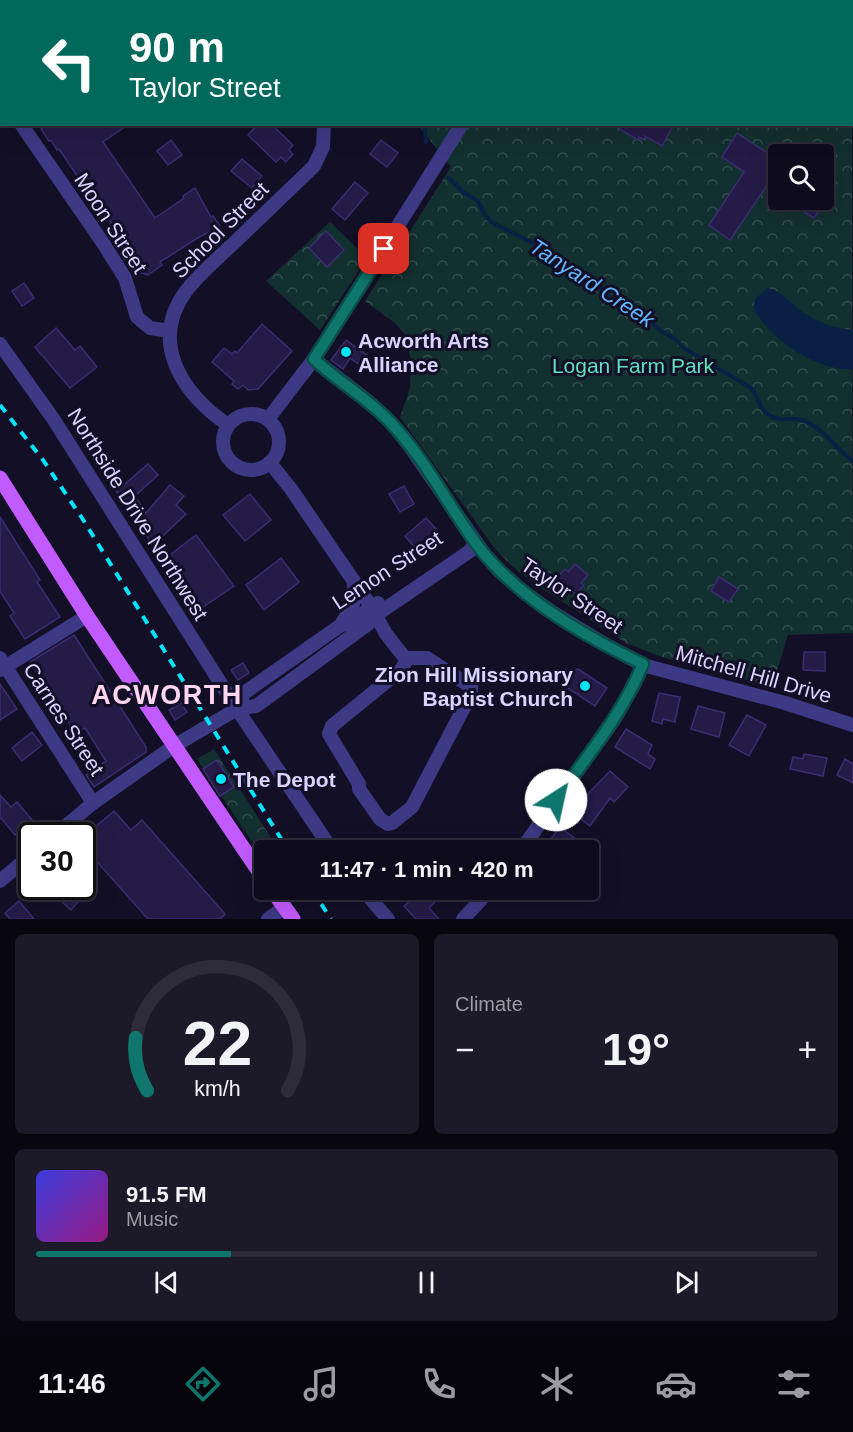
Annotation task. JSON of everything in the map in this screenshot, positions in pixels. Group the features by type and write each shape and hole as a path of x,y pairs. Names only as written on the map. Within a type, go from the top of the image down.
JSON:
{"main road":[{"path":"0,478 87,616 254,864"},
{"path":"279,900 289,913"}],"street":[{"name":"Moon Street","path":"22,126 125,278 137,317 150,328 170,331"},
{"name":"School Street","path":"228,425 209,411 179,377 171,349 170,331 179,303 196,279 314,166 323,147 324,126"},
{"path":"268,419 314,359 461,126"},
{"name":"Northside Drive Northwest","path":"0,344 69,442 237,709 325,840"},
{"name":"Taylor Street","path":"314,359 368,401 391,423 476,543 499,571 529,596 580,630 643,664"},
{"path":"243,415 260,415 268,419 278,432 280,441 279,449 271,464 264,468 246,470 230,461 223,444 228,425 243,415"},
{"path":"271,464 354,581 386,634 406,658"},
{"name":"Lemon Street","path":"237,709 244,693 341,625 374,611 470,551 476,543"},
{"path":"341,625 353,604 354,581"},
{"name":"Lemon Street","path":"71,822 93,803 174,746 237,709 256,706 368,624 374,611"},
{"path":"2,665 87,616"},
{"path":"406,658 427,658 471,687 471,690 412,807 388,824 380,819 360,789 329,734 332,726 402,669 406,658"},
{"path":"527,840 614,720 643,664"},
{"name":"Mitchell Hill Drive","path":"643,664 785,703 853,725"},
{"name":"Carnes Street","path":"2,665 93,803"},
{"path":"0,880 18,865"},
{"path":"372,900 388,919"},
{"path":"463,919 481,900"},
{"path":"268,919 289,913"}],"green space":[{"name":"Logan Farm Park","path":"419,126 852,126 853,633 788,635 772,687 662,657 626,643 535,584 496,550 400,417 410,388 411,359 404,333 395,323 365,301 451,167"},
{"path":"330,222 367,258 320,330 266,281"},
{"path":"214,749 273,840 254,840 254,845 197,759"}],"water":[{"path":"768,288 781,294 818,321 853,330 853,369 839,369 810,359 795,351 770,331 753,307 756,298"}],"building":[{"path":"45,126 126,126 103,142 155,218 195,188 211,217 213,216 220,226 160,262 162,265 148,275 137,272 127,257 132,254 102,209 59,149 57,150 41,129"},
{"path":"256,126 273,126 293,145 289,150 293,154 286,162 281,157 276,162 248,135"},
{"path":"614,126 673,126 662,146 645,136 645,140 639,137 638,140"},
{"path":"737,133 768,153 768,188 766,187 730,240 709,225 744,172 722,157"},
{"path":"171,140 182,155 168,165 157,151"},
{"path":"381,140 398,153 387,167 370,154"},
{"path":"242,159 262,176 252,188 231,171"},
{"path":"355,182 368,193 345,220 332,209"},
{"path":"801,210 819,210 814,218"},
{"path":"326,231 344,250 327,267 309,248"},
{"path":"24,283 34,298 22,306 12,291"},
{"path":"262,324 292,351 258,389 248,390 243,385 238,389 232,384 234,381 212,362 224,348 232,354 235,351 237,353"},
{"path":"56,328 75,350 80,346 97,367 70,388 35,347"},
{"path":"346,340 368,356 361,366 350,358 343,369 331,360"},
{"path":"148,464 158,475 135,496 146,513 170,485 184,496 176,505 186,514 153,545 115,489 126,483"},
{"path":"404,486 414,504 400,512 389,494"},
{"path":"250,494 271,520 245,541 223,515"},
{"path":"0,517 40,580 37,582 60,617 25,639 10,616 14,613 0,591"},
{"path":"426,518 438,531 417,550 405,536"},
{"path":"196,535 234,586 200,609 162,561"},
{"path":"281,558 299,582 264,610 246,585"},
{"path":"575,564 588,575 581,583 584,585 576,594 557,578 565,569 568,572"},
{"path":"719,577 738,589 729,602 711,591"},
{"path":"74,635 146,747 146,752 94,787 86,775 106,761 85,728 76,734 30,662"},
{"path":"804,652 825,652 825,671 803,670"},
{"path":"243,663 249,673 238,680 231,670"},
{"name":"Zion Hill Missionary Baptist Church","path":"578,669 607,688 595,706 563,685 572,670"},
{"path":"0,684 17,709 0,720"},
{"path":"659,693 680,697 675,722 663,719 662,724 652,721"},
{"path":"181,703 187,712 175,720 169,710"},
{"path":"698,706 725,713 719,737 691,729"},
{"path":"747,715 766,725 749,756 729,745"},
{"path":"626,729 652,745 648,754 655,759 650,769 615,747"},
{"path":"32,732 42,745 22,761 12,748"},
{"path":"804,754 827,758 823,776 790,769 793,757 803,759"},
{"path":"845,759 853,764 853,783 837,775"},
{"path":"217,760 234,787 220,796 203,769"},
{"path":"610,771 628,787 614,802 610,798 590,826 574,814 587,795"},
{"path":"0,795 11,807 17,802 32,820 18,822 18,832 15,835 0,817"},
{"path":"114,811 131,830 142,820 225,914 220,919 148,919 96,861 96,826"},
{"path":"560,827 577,840 550,840"},
{"path":"64,900 80,900 71,910 62,902"},
{"path":"411,900 437,900 429,908 439,919 416,919 404,906"},
{"path":"19,901 34,919 10,919 5,913"}],"waterway":[{"name":"Tanyard Creek","path":"424,126 426,142"},
{"name":"Tanyard Creek","path":"449,178 463,192 478,201 491,222 557,255 566,262 568,271 575,277 601,288 618,305 651,321 657,328 678,341 682,347 751,388 769,415 778,419 796,419 809,423 853,461"}],"railway":[{"path":"0,405 43,460 82,518 282,840"},
{"path":"319,900 331,919"}],"place":[{"name":"Acworth Arts Alliance","path":"346,352"},
{"name":"Zion Hill Missionary Baptist Church","path":"585,686"},
{"name":"The Depot","path":"221,779"}],"district":[{"name":"ACWORTH","path":"167,695"}],"route":[{"path":"384,249 314,359 368,401 391,423 476,543 499,571 552,612 627,657 643,664 614,720 556,800"}]}
